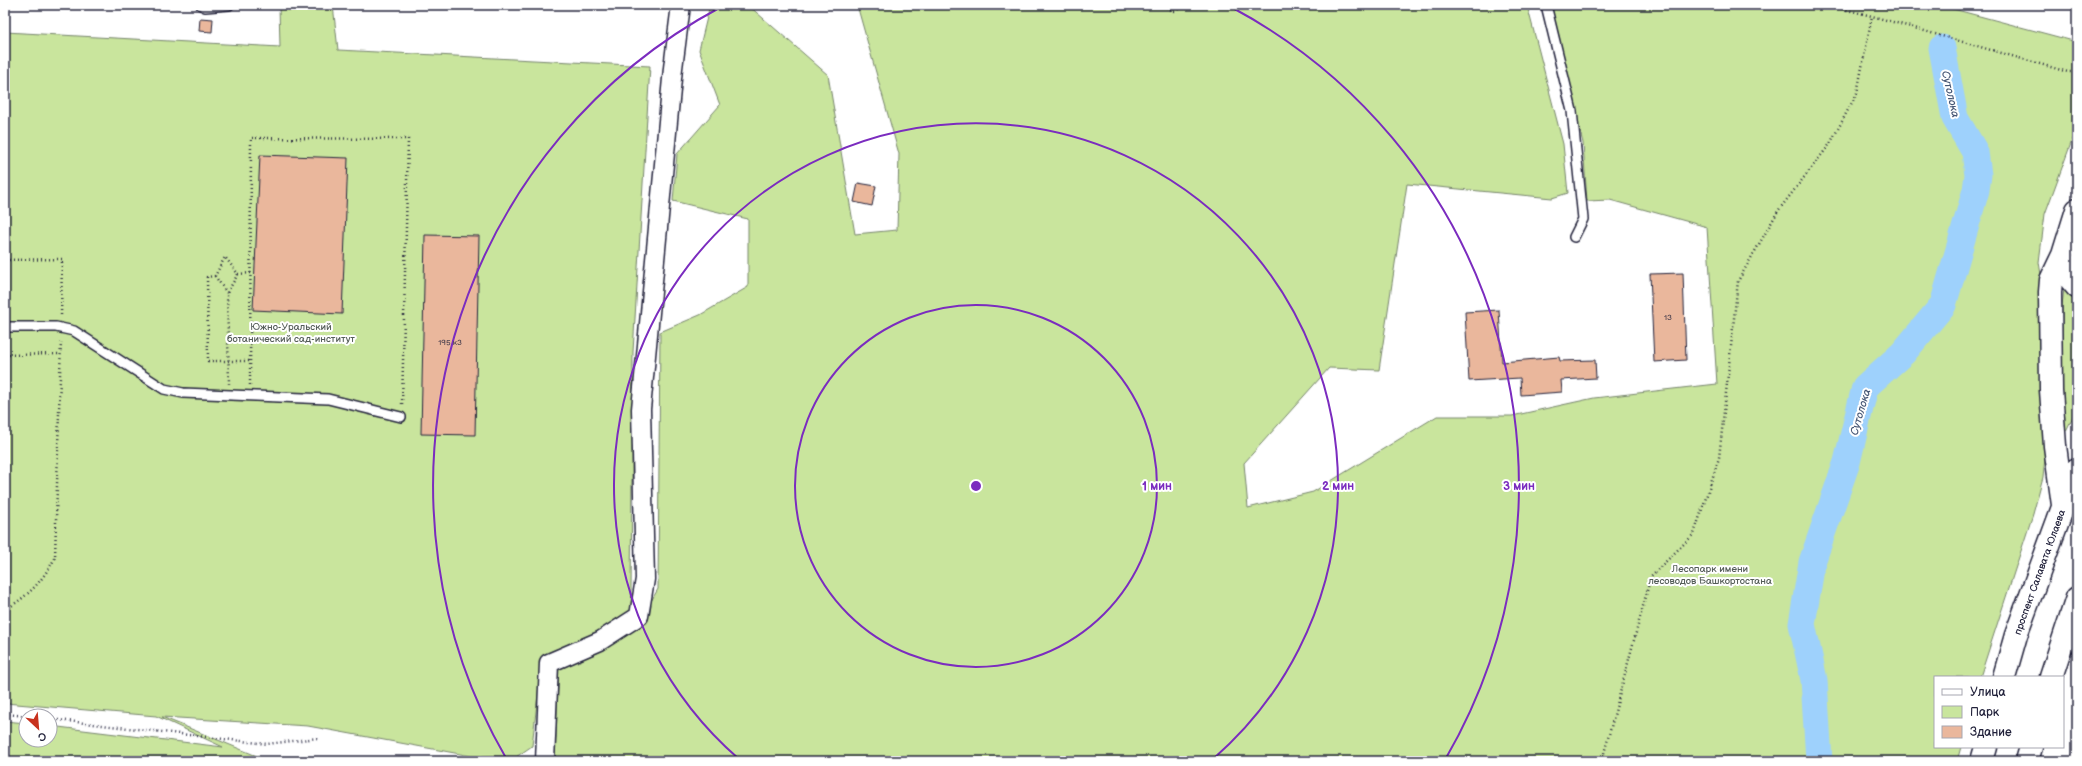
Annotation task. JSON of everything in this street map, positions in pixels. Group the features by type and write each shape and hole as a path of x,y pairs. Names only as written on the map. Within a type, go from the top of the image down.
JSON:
{"main road":[{"path":"2063,505 2055,446 2051,397 2050,292 2051,280 2063,256 2077,210"},
{"path":"2063,256 2071,280 2077,287"},
{"name":"проспект Салавата Юлаева","path":"2004,676 2016,634 2077,469"},
{"path":"2051,676 2077,598"},
{"path":"1982,761 1986,748"},
{"path":"2027,761 2031,748"}],"street":[{"path":"545,761 549,663 600,641 639,616 646,579 641,409 673,68 681,5"}],"lane":[{"path":"201,5 205,7 239,5"},
{"path":"1546,5 1572,110 1583,219 1574,237"},
{"path":"5,327 61,328 74,331 164,389 183,393 328,399 401,417"}],"path":[{"path":"1159,5 1174,11 1186,5"},
{"path":"1827,5 1872,16 2068,72 2077,72"},
{"path":"1602,761 1651,576 1694,534 1719,458 1738,281 1778,211 1830,144 1858,93 1872,16"},
{"path":"250,396 251,138 408,139 401,417"},
{"path":"215,276 225,257 238,274"},
{"path":"5,260 62,259 61,328"},
{"path":"238,274 250,273"},
{"path":"229,395 227,293 238,274"},
{"path":"215,276 227,293"},
{"path":"215,276 207,277 208,361 250,361"},
{"path":"5,355 61,354 55,558 44,578 22,599 5,610"},
{"path":"5,714 18,715"},
{"path":"58,720 268,744 318,738"}],"green space":[{"path":"333,5 338,50 650,66 633,352 631,593 638,624 658,589 660,332 700,315 748,287 748,219 673,201 677,154 720,105 699,50 710,5 748,5 828,75 855,234 897,230 899,154 857,5 1527,5 1563,144 1568,193 1552,198 1407,184 1379,370 1329,368 1244,463 1248,508 1313,492 1437,416 1512,416 1594,398 1717,384 1707,227 1610,200 1587,201 1583,143 1549,5 1938,5 2077,42 2077,127 2045,214 2039,262 2042,281 2046,448 2043,477 2033,514 1980,676 1934,676 1934,748 1961,748 1957,761 555,761 559,665 542,659 532,746 516,757 471,756 308,726 162,717 269,761 5,761 5,721 18,722 18,748 58,748 58,727 223,747 156,716 5,703 5,32 280,47 279,6"},
{"path":"2064,289 2077,299 2077,408 2066,431 2062,428 2062,305"}],"building":[{"path":"200,18 213,19 212,32 199,31"},
{"path":"260,155 348,158 342,314 253,310"},
{"path":"858,183 876,186 872,206 854,202"},
{"path":"425,235 479,236 475,435 421,434"},
{"path":"1683,273 1686,360 1654,362 1650,274"},
{"path":"1499,310 1502,362 1559,357 1560,361 1595,360 1596,378 1561,380 1562,392 1521,395 1520,378 1469,381 1465,312"}],"waterway":[{"name":"Сутолока","path":"1819,761 1814,680 1802,624 1812,562 1847,462 1865,387 1903,353 1943,305 1976,190 1978,175 1975,152 1955,118 1942,48"}],"park label":[{"name":"Южно-Уральский ботанический сад-институт","path":"291,332"},
{"name":"Лесопарк имени лесоводов Башкортостана","path":"1710,574"}]}
